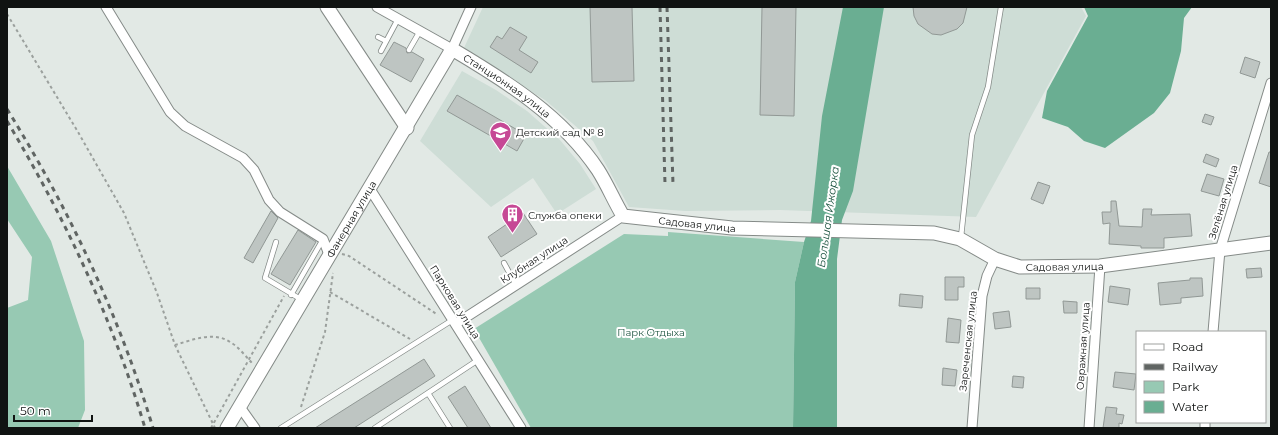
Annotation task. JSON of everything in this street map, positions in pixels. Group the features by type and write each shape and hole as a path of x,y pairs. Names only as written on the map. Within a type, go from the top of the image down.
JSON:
{"street":[{"path":"106,7 170,112 185,126 242,158 254,170 270,200 280,212 323,239 329,257"},
{"path":"327,7 406,128"},
{"name":"Станционная улица","path":"377,7 452,49 516,89 569,134 598,170 623,216"},
{"name":"Фанерная улица","path":"227,428 452,49 471,7"},
{"name":"Зелёная улица","path":"1213,331 1220,250 1271,83"},
{"name":"Парковая улица","path":"370,189 521,428"},
{"name":"Садовая улица","path":"623,216 711,226 934,233 960,239 995,259 1020,267 1100,266 1170,258 1271,243"},
{"name":"Клубная улица","path":"453,322 516,285 623,216"},
{"name":"Зареченская улица","path":"972,428 982,296 987,276 995,259"},
{"name":"Овражная улица","path":"1089,428 1100,266"},
{"path":"240,407 255,428"}],"lane":[{"path":"960,239 972,135 988,87 1001,7"},
{"path":"381,51 398,19"},
{"path":"409,50 420,31"},
{"path":"378,37 386,41"},
{"path":"289,293 329,257 323,239"},
{"path":"276,242 265,278 303,301"},
{"path":"504,263 516,285"},
{"path":"281,428 453,322"},
{"path":"375,428 478,360"},
{"path":"428,393 450,428"}],"path":[{"path":"7,14 78,132 124,213 157,294 175,345 191,380 214,423 215,428"},
{"path":"298,417 325,332 330,292 329,257 348,256 453,322"},
{"path":"330,292 417,343"},
{"path":"211,428 248,360 289,293"},
{"path":"175,345 195,339 215,336 230,342 261,371"}],"shaded area":[{"path":"483,7 1081,7 1086,16 976,217 780,210 685,211 629,207 593,141 545,100 463,50"},
{"name":"Детский сад № 8","path":"462,71 496,90 527,111 560,140 580,164 596,189 557,214 533,178 491,207 420,141"}],"green space":[{"path":"7,166 51,241 84,341 85,410 78,428 7,428 7,308 28,300 32,257 7,219"},
{"name":"Парк Отдыха","path":"668,232 804,242 795,282 793,428 531,428 474,329 624,234 668,236"}],"water":[{"name":"Большая Ижорка","path":"843,7 884,7 853,191 842,220 837,259 837,428 793,428 795,282 804,242 811,221 822,116"},
{"path":"1084,7 1192,7 1184,18 1181,51 1170,93 1154,113 1105,148 1084,141 1068,127 1042,118 1047,91 1088,16"}],"building":[{"path":"590,7 632,7 634,81 592,82"},
{"path":"762,7 796,7 794,116 760,115"},
{"path":"913,7 967,7 963,23 957,29 941,35 932,34 918,24 914,16"},
{"path":"510,27 527,37 519,50 538,62 531,73 490,47 497,36 502,39"},
{"path":"394,42 406,48 407,53 412,52 424,59 411,82 380,65"},
{"path":"1245,57 1260,62 1255,78 1240,73"},
{"path":"457,95 526,135 517,151 447,111"},
{"path":"1205,114 1214,117 1211,125 1202,122"},
{"path":"1269,152 1271,152 1271,187 1259,183"},
{"path":"1206,154 1219,159 1216,167 1203,162"},
{"path":"1207,174 1224,179 1219,196 1201,191"},
{"path":"1038,182 1050,186 1043,204 1031,199"},
{"path":"1111,201 1116,201 1119,226 1142,227 1143,209 1152,209 1151,215 1190,214 1192,236 1164,238 1164,248 1141,248 1141,246 1109,244 1110,223 1103,224 1102,212 1111,212"},
{"path":"271,211 278,218 253,263 244,258"},
{"name":"Служба опеки","path":"523,213 537,234 501,257 488,237"},
{"path":"298,230 316,242 290,285 271,274"},
{"path":"1261,268 1262,277 1247,278 1246,269"},
{"path":"945,277 964,277 964,287 958,287 958,300 945,300"},
{"path":"1190,278 1202,278 1203,296 1181,298 1181,303 1160,305 1158,283 1190,280"},
{"path":"1110,286 1130,289 1128,305 1108,302"},
{"path":"1026,288 1040,288 1040,299 1026,299"},
{"path":"900,294 923,296 922,308 899,306"},
{"path":"1063,301 1077,302 1077,313 1064,313"},
{"path":"1009,311 1011,327 995,329 993,313"},
{"path":"948,318 961,320 959,343 946,342"},
{"path":"424,359 435,376 354,428 315,428"},
{"path":"943,368 957,370 955,386 942,385"},
{"path":"1115,372 1136,374 1134,390 1113,387"},
{"path":"1013,376 1024,377 1023,388 1012,387"},
{"path":"465,386 491,428 468,428 448,397"},
{"path":"1106,407 1117,408 1116,414 1124,415 1122,424 1119,423 1119,428 1103,428"}],"railway":[{"path":"660,7 665,184"},
{"path":"667,7 673,184"},
{"path":"7,109 51,185 90,264 125,345 153,428"},
{"path":"7,121 49,195 86,270 118,348 145,428"}],"place":[{"name":"Детский сад № 8","path":"501,152"},
{"name":"Служба опеки","path":"512,234"}]}
